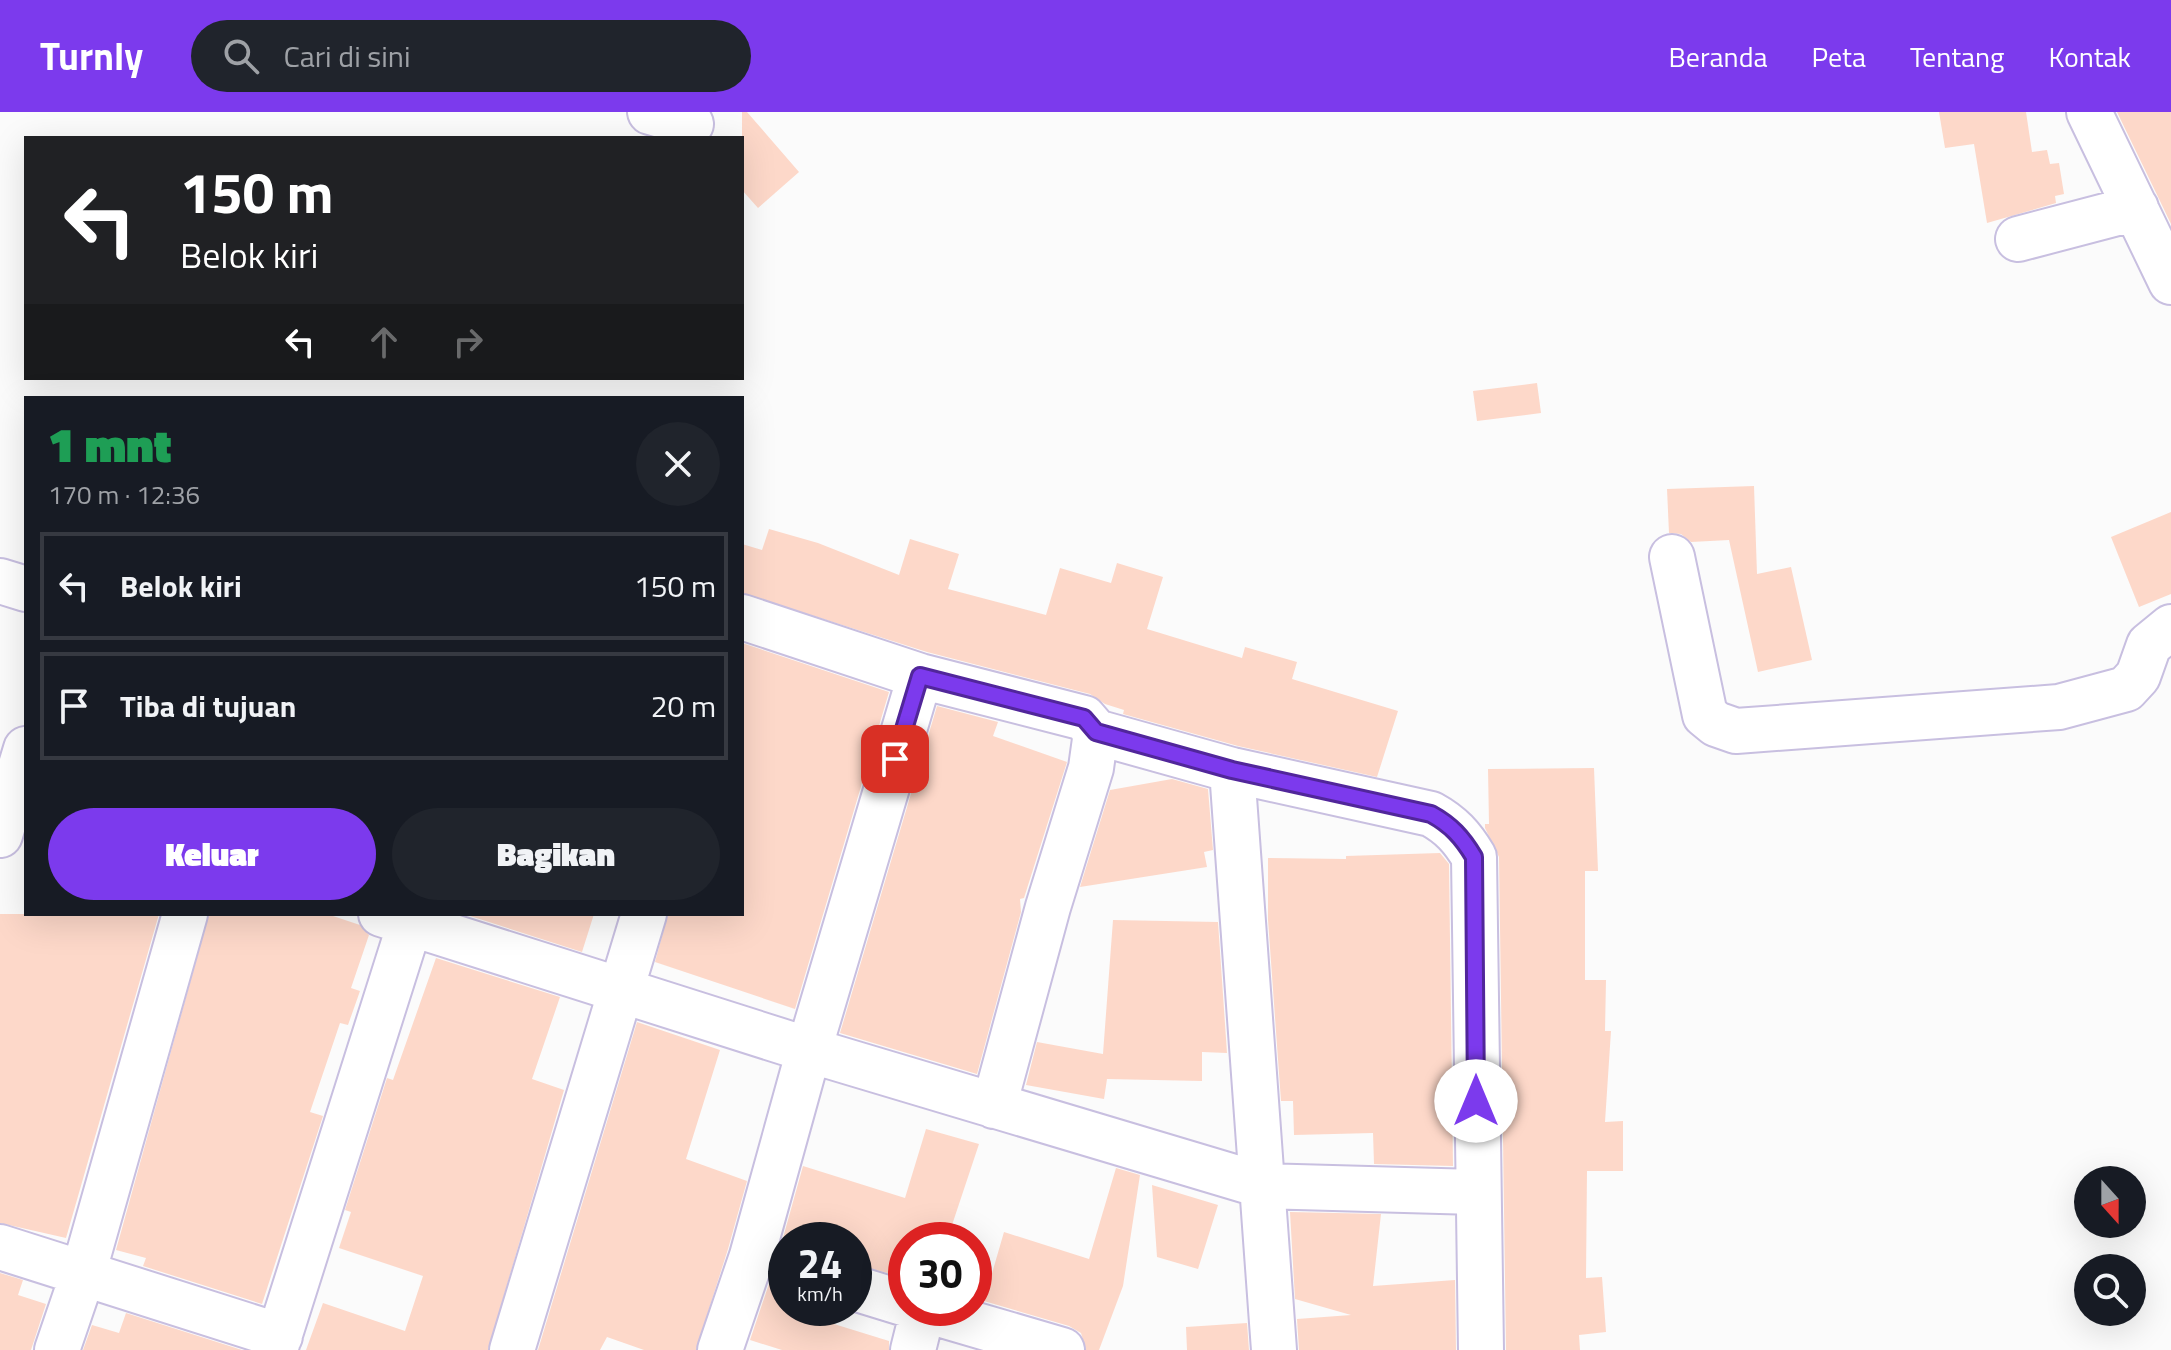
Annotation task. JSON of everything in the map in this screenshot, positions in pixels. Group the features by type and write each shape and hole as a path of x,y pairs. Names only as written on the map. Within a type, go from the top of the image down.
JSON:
{"street":[{"path":"650,112 691,124"},
{"path":"2089,112 2171,282"},
{"path":"2018,239 2136,208"},
{"path":"1672,557 1705,715 1716,724 1736,731 2059,707 2126,689 2138,676 2149,645 2171,627"},
{"path":"0,581 24,588"},
{"path":"744,618 920,676 1084,718 1096,732 1232,770 1431,814 1450,824 1474,857 1476,1192 1481,1350"},
{"path":"776,1222 809,1050 920,676"},
{"path":"994,1106 1048,907 1091,768 1096,732"},
{"path":"9,811 24,756"},
{"path":"1232,770 1274,1350"},
{"path":"57,1350 83,1274 184,916"},
{"path":"512,1350 643,916"},
{"path":"0,1247 278,1343 402,917 620,992 1264,1186 1476,1192"},
{"path":"720,1350 768,1263"},
{"path":"952,1326 1062,1350"}],"building":[{"path":"742,112 747,112 799,172 758,208 744,192"},
{"path":"1939,112 2026,112 2032,152 2047,150 2050,164 2059,163 2064,194 2055,196 2056,203 1987,223 1974,144 1945,148"},
{"path":"2117,112 2171,112 2171,224 2160,201"},
{"path":"1537,383 1541,413 1477,421 1473,391"},
{"path":"1754,486 1757,574 1791,567 1812,660 1758,672 1729,540 1691,542 1681,534 1669,533 1667,489"},
{"path":"2171,512 2171,594 2139,607 2111,537"},
{"path":"769,529 818,543 899,575 910,539 959,554 948,589 1046,615 1060,568 1111,583 1117,563 1163,577 1147,629 1242,658 1245,647 1297,662 1292,679 1398,711 1377,777 1238,746 1123,714 1124,710 1105,704 1090,694 927,652 744,594 744,545 762,550"},
{"path":"744,644 889,692 795,1009 655,962 667,916 744,916"},
{"path":"937,706 998,722 993,736 1067,762 1024,898 1020,899 1021,912 977,1074 840,1033"},
{"path":"1594,768 1598,871 1585,871 1585,980 1606,980 1605,1031 1611,1031 1605,1122 1623,1121 1623,1171 1587,1171 1586,1278 1602,1277 1606,1332 1579,1335 1580,1350 1506,1350 1499,857 1485,828 1485,824 1489,824 1488,769"},
{"path":"1172,779 1208,789 1213,850 1204,852 1207,867 1080,887 1110,790"},
{"path":"1440,853 1449,864 1453,1166 1374,1164 1373,1133 1294,1135 1293,1101 1281,1101 1268,920 1268,858 1346,859 1346,856"},
{"path":"0,914 158,916 66,1238 0,1223"},
{"path":"208,916 333,916 360,925 369,935 351,988 360,991 348,1025 340,1023 310,1112 323,1116 262,1304 143,1266 146,1258 116,1250"},
{"path":"470,916 593,916 582,952"},
{"path":"1113,920 1218,922 1227,1053 1202,1052 1202,1081 1107,1079 1104,1099 1026,1085 1037,1042 1103,1054"},
{"path":"436,958 560,997 532,1079 564,1090 488,1350 306,1350 323,1303 405,1331 423,1276 339,1248 351,1212 345,1210 387,1078 393,1080"},
{"path":"637,1022 720,1050 686,1159 747,1181 728,1249 696,1350 644,1350 607,1337 600,1350 538,1350"},
{"path":"926,1129 979,1144 953,1222 888,1222 888,1273 872,1269 872,1222 787,1222 803,1166 905,1198"},
{"path":"1116,1168 1140,1175 1123,1286 1099,1350 1086,1350 1081,1333 1069,1326 992,1303 992,1273 1004,1232 1089,1259"},
{"path":"1152,1185 1218,1205 1198,1269 1157,1257"},
{"path":"1290,1212 1381,1214 1373,1286 1455,1280 1456,1350 1299,1350 1297,1319 1351,1315 1295,1299"},
{"path":"0,1273 23,1280 18,1295 46,1304 31,1350 0,1350"},
{"path":"768,1287 768,1326 840,1326 889,1341 889,1350 782,1350 750,1340"},
{"path":"126,1313 242,1350 83,1350 92,1325 119,1333"},
{"path":"1247,1323 1249,1350 1187,1350 1186,1327"}],"route":[{"path":"895,759 920,676 1084,718 1096,732 1232,770 1431,814 1450,824 1474,857 1476,1101"}]}
